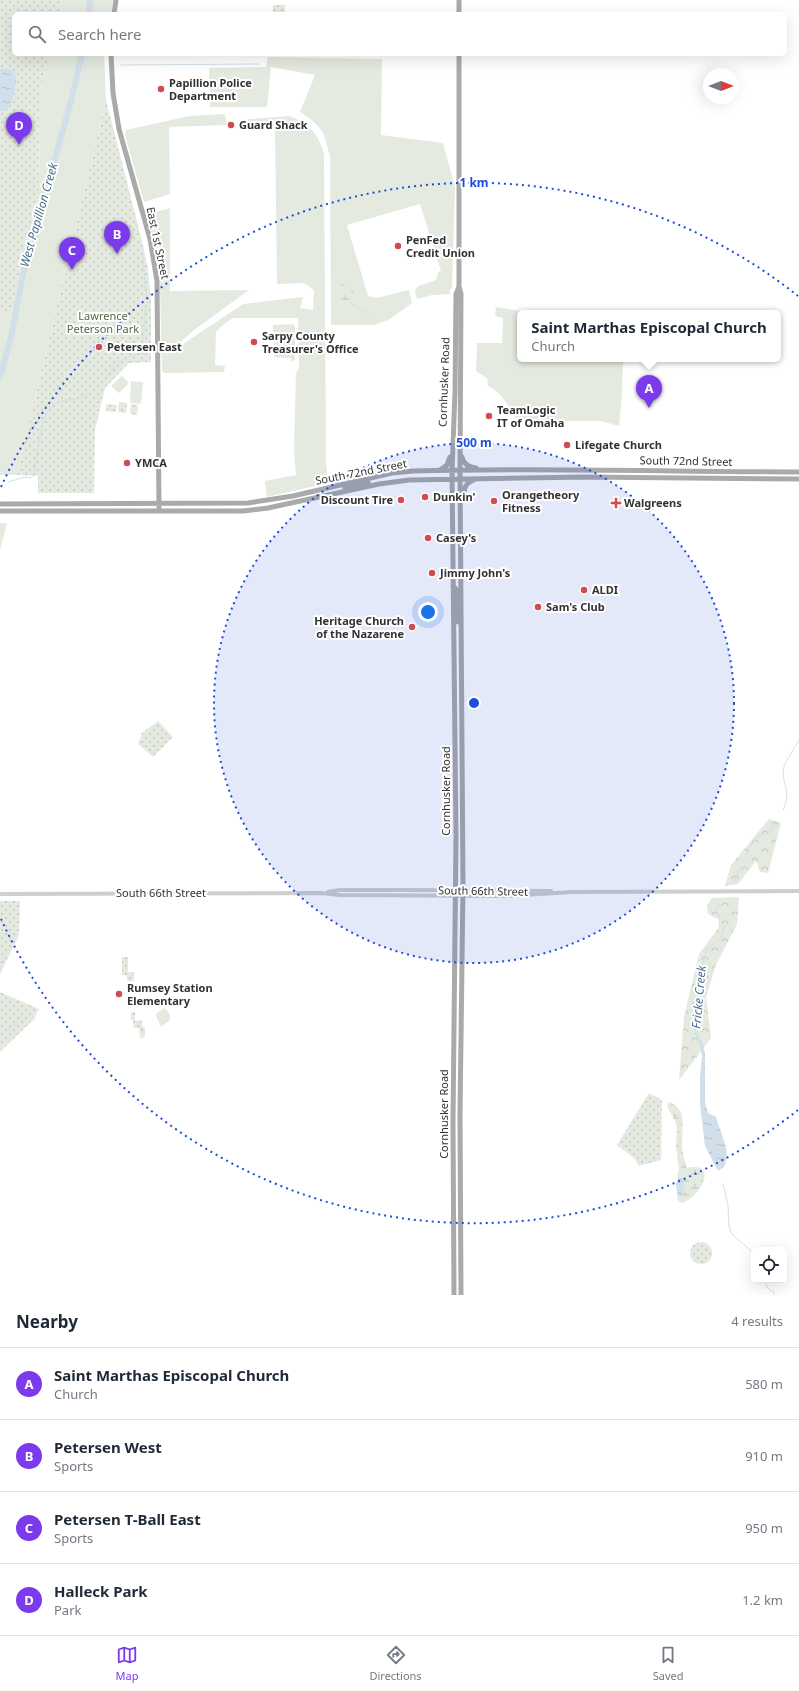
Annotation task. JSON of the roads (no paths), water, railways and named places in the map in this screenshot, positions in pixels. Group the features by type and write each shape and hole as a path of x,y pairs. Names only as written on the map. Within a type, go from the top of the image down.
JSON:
{"main road":[{"path":"114,12 116,0"},
{"path":"459,0 459,12"},
{"name":"East 1st Street","path":"111,56 113,93 119,129 150,239 157,281 159,511"},
{"name":"Cornhusker Road","path":"459,56 463,893 460,1115 461,1295"},
{"name":"Cornhusker Road","path":"454,1295 453,1122 456,892 452,450 455,392 456,294 459,287"},
{"path":"438,471 447,465 452,450"},
{"path":"460,450 465,464 470,467 485,470"},
{"name":"South 72nd Street","path":"0,504 159,505 256,502 332,487 382,475 403,472 600,469 697,473 799,472"},
{"path":"333,494 338,489 365,483 382,475"},
{"name":"South 72nd Street","path":"0,511 243,511 290,503 389,482 452,479 610,477 799,479"},
{"path":"461,576 464,561 464,490 468,483 478,479"},
{"path":"432,480 448,485 452,496"},
{"path":"290,503 301,498 330,491 332,487"},
{"path":"453,586 457,590 461,643"}],"street":[{"name":"South 66th Street","path":"0,894 321,893 347,895 456,892 522,895 572,892 799,891"}],"water":[{"path":"4,68 13,71 16,81 9,107 0,112 0,69"},
{"path":"694,1028 702,1042 705,1053 705,1103 708,1113 716,1117 726,1147 727,1158 724,1167 718,1171 705,1146 700,1104 702,1056 699,1040"},
{"path":"681,1177 684,1182 683,1195 681,1197 677,1194 676,1184 678,1178"}],"waterway":[{"name":"West Papillion Creek","path":"89,12 90,0"},
{"name":"West Papillion Creek","path":"0,377 11,337 23,274 35,238 42,205 71,101 82,56"},
{"path":"121,65 259,64"},
{"name":"West Papillion Creek","path":"79,68 86,67"},
{"path":"142,245 146,298"},
{"path":"349,301 369,314"},
{"path":"139,352 143,341 146,305"},
{"path":"8,482 25,477 30,478 33,476 43,422 46,414 54,404 80,398 94,390 113,368 127,357 137,354 150,353"},
{"name":"Fricke Creek","path":"783,810 787,797 783,773 784,767 799,740"},
{"name":"Fricke Creek","path":"746,855 754,840 772,829 776,823"},
{"name":"Fricke Creek","path":"734,882 741,867"},
{"name":"Fricke Creek","path":"699,1042 694,1030 694,1023 700,1017 696,1012 702,983 699,971 704,961 706,951 721,937 725,926 724,921 716,911 720,903"},
{"path":"0,1037 15,1024 27,1008"},
{"name":"Fricke Creek","path":"723,1184 728,1206 729,1227 732,1234 751,1252"},
{"name":"Fricke Creek","path":"766,1283 769,1289 774,1292 774,1295"}],"place":[{"name":"Papillion Police Department","path":"161,89"},
{"name":"Guard Shack","path":"231,125"},
{"name":"Halleck Park","path":"19,145"},
{"name":"PenFed Credit Union","path":"398,246"},
{"name":"Petersen West","path":"117,254"},
{"name":"Petersen T-Ball East","path":"72,270"},
{"name":"Sarpy County Treasurer's Office","path":"254,342"},
{"name":"Petersen East","path":"99,347"},
{"name":"Saint Marthas Episcopal Church","path":"649,408"},
{"name":"TeamLogic IT of Omaha","path":"489,416"},
{"name":"Lifegate Church","path":"567,445"},
{"name":"YMCA","path":"127,463"},
{"name":"Dunkin'","path":"425,497"},
{"name":"Discount Tire","path":"401,500"},
{"name":"Orangetheory Fitness","path":"494,501"},
{"name":"Walgreens","path":"616,503"},
{"name":"Casey's","path":"428,538"},
{"name":"Jimmy John's","path":"432,573"},
{"name":"ALDI","path":"584,590"},
{"name":"Sam's Club","path":"538,607"},
{"name":"Heritage Church of the Nazarene","path":"412,627"},
{"name":"Rumsey Station Elementary","path":"119,994"}],"park label":[{"name":"Lawrence Peterson Park","path":"103,322"}]}
